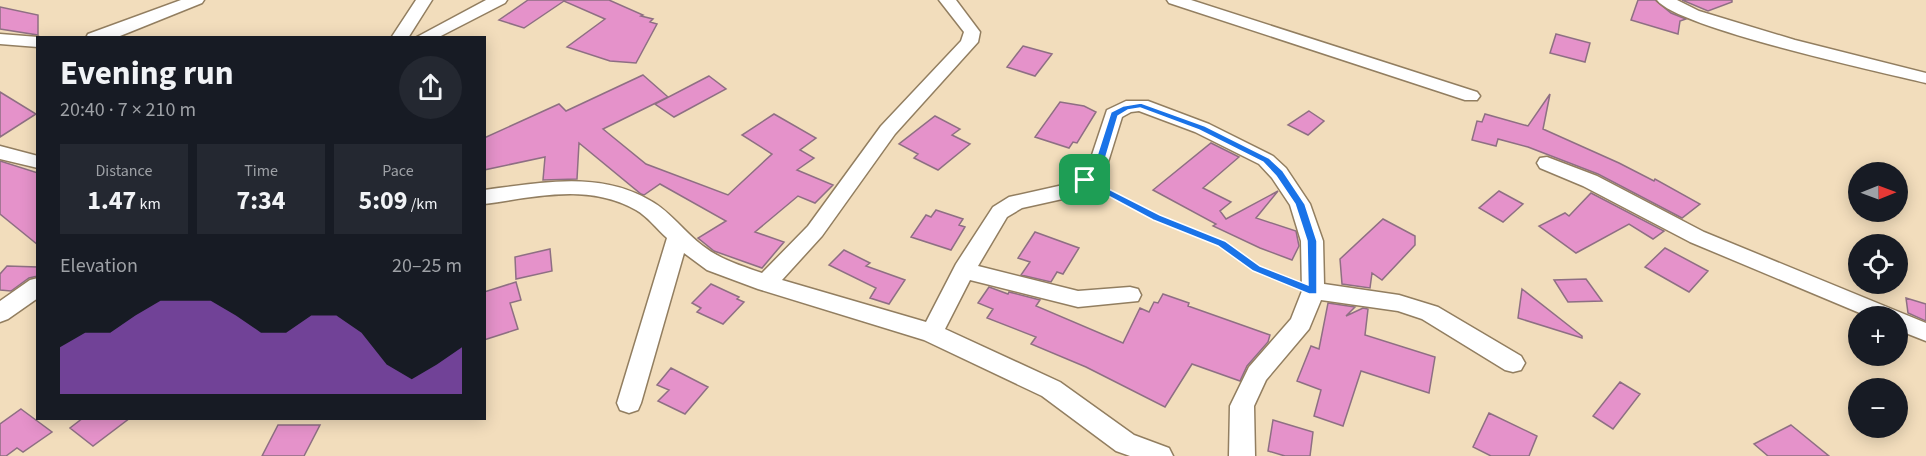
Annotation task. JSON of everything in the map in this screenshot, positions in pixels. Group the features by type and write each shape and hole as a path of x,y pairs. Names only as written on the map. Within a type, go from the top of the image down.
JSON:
{"street":[{"path":"102,36 196,0"},
{"path":"400,36 424,0"},
{"path":"427,36 499,0"},
{"path":"766,283 815,231 888,130 969,42 972,32 947,0"},
{"path":"1174,0 1471,96"},
{"path":"1665,0 1693,15 1789,44 1926,78"},
{"path":"0,39 36,42"},
{"path":"932,333 964,270 1000,212 1016,202 1069,191 1097,170 1114,114 1126,107 1141,105 1202,128 1266,160 1279,173 1300,204 1312,241 1313,291 1301,323 1257,374 1242,406 1242,456"},
{"path":"0,152 18,159 36,162"},
{"path":"1547,163 1590,181 1697,237 1864,306"},
{"path":"486,197 566,186 609,190 645,206 678,237 715,264 766,283 932,333 1051,390 1125,443 1160,456"},
{"path":"629,403 678,237"},
{"path":"964,270 1078,299 1130,295"},
{"path":"0,313 36,287"},
{"path":"1313,291 1399,303 1430,313 1513,363"},
{"path":"1908,325 1926,332"}],"path":[{"path":"1085,180 1156,217 1221,244 1257,268 1313,291"}],"building":[{"path":"528,0 609,0 643,15 641,16 653,19 650,22 657,24 636,63 610,61 567,47 605,19 564,1 524,28 499,20"},
{"path":"1638,0 1655,0 1671,13 1686,19 1680,21 1678,34 1631,20"},
{"path":"1682,0 1732,0 1732,2 1708,11"},
{"path":"0,7 38,15 38,35 0,29"},
{"path":"1556,34 1590,43 1585,62 1550,53"},
{"path":"1023,46 1052,54 1035,76 1007,67"},
{"path":"643,75 668,97 603,129 646,164 728,195 772,154 742,135 774,114 816,138 800,150 814,158 797,170 833,185 815,203 798,196 755,232 784,242 762,268 714,251 698,238 726,221 660,184 644,195 641,194 579,143 577,179 543,180 545,157 486,170 486,137 559,104 566,111"},
{"path":"709,76 726,89 674,117 655,104"},
{"path":"0,92 36,114 0,137"},
{"path":"1550,94 1543,129 1654,181 1655,179 1700,204 1682,218 1598,174 1528,147 1498,139 1496,146 1472,140 1477,121 1482,122 1485,114 1528,126"},
{"path":"1060,102 1084,106 1096,112 1077,143 1073,142 1069,148 1035,137"},
{"path":"1309,111 1324,121 1308,135 1288,125"},
{"path":"935,116 960,129 952,135 970,144 938,170 914,158 918,154 899,144"},
{"path":"1211,143 1239,157 1203,188 1231,202 1220,211 1226,219 1278,191 1256,218 1296,231 1299,246 1292,260 1213,226 1216,224 1153,190"},
{"path":"0,161 36,172 36,243 0,214"},
{"path":"1499,191 1523,204 1503,222 1479,208"},
{"path":"1591,193 1664,231 1653,239 1629,224 1576,253 1539,226 1565,213 1569,216"},
{"path":"936,210 963,219 959,225 965,227 951,250 911,237 926,215 931,217"},
{"path":"1383,219 1415,236 1415,245 1382,280 1372,273 1370,288 1342,284 1340,259"},
{"path":"1035,232 1079,248 1063,274 1057,272 1051,282 1021,275 1030,262 1018,258"},
{"path":"1665,248 1708,271 1689,292 1645,267"},
{"path":"550,249 552,271 516,279 515,257"},
{"path":"844,250 870,263 866,266 905,280 889,304 870,298 876,288 829,265"},
{"path":"7,266 36,267 36,276 29,278 11,291 0,290 0,274"},
{"path":"1586,279 1602,301 1568,302 1554,280"},
{"path":"516,282 521,300 510,303 518,329 486,339 486,291"},
{"path":"711,284 739,297 737,299 744,302 723,324 697,312 701,308 692,303"},
{"path":"989,287 1008,294 1009,292 1040,300 1036,306 1123,343 1140,308 1149,312 1154,302 1158,303 1163,294 1189,303 1188,306 1270,335 1268,342 1247,366 1240,381 1192,364 1165,407 1086,367 1031,344 1036,337 987,318 993,309 978,303"},
{"path":"1522,289 1582,336 1582,338 1518,318"},
{"path":"1906,298 1926,304 1926,321 1908,313"},
{"path":"1328,303 1355,307 1346,316 1363,308 1368,309 1365,335 1435,357 1429,393 1361,371 1343,426 1314,416 1321,390 1297,381 1311,346 1319,349"},
{"path":"671,368 708,387 685,414 658,401 669,390 657,385"},
{"path":"1620,382 1640,394 1613,429 1593,416"},
{"path":"21,409 52,432 23,452 17,448 6,456 0,456 0,424"},
{"path":"1489,413 1537,436 1529,456 1491,456 1473,447"},
{"path":"80,420 127,420 93,446 70,428"},
{"path":"1273,420 1313,432 1310,456 1285,456 1268,451"},
{"path":"278,425 320,425 304,456 262,456"},
{"path":"1791,425 1829,456 1768,456 1754,444"}],"route":[{"path":"1141,105 1202,128 1266,160 1279,173 1300,204 1312,241 1313,291 1257,268 1221,244 1156,217 1085,180 1097,170 1114,114 1126,107 1141,105"}]}
